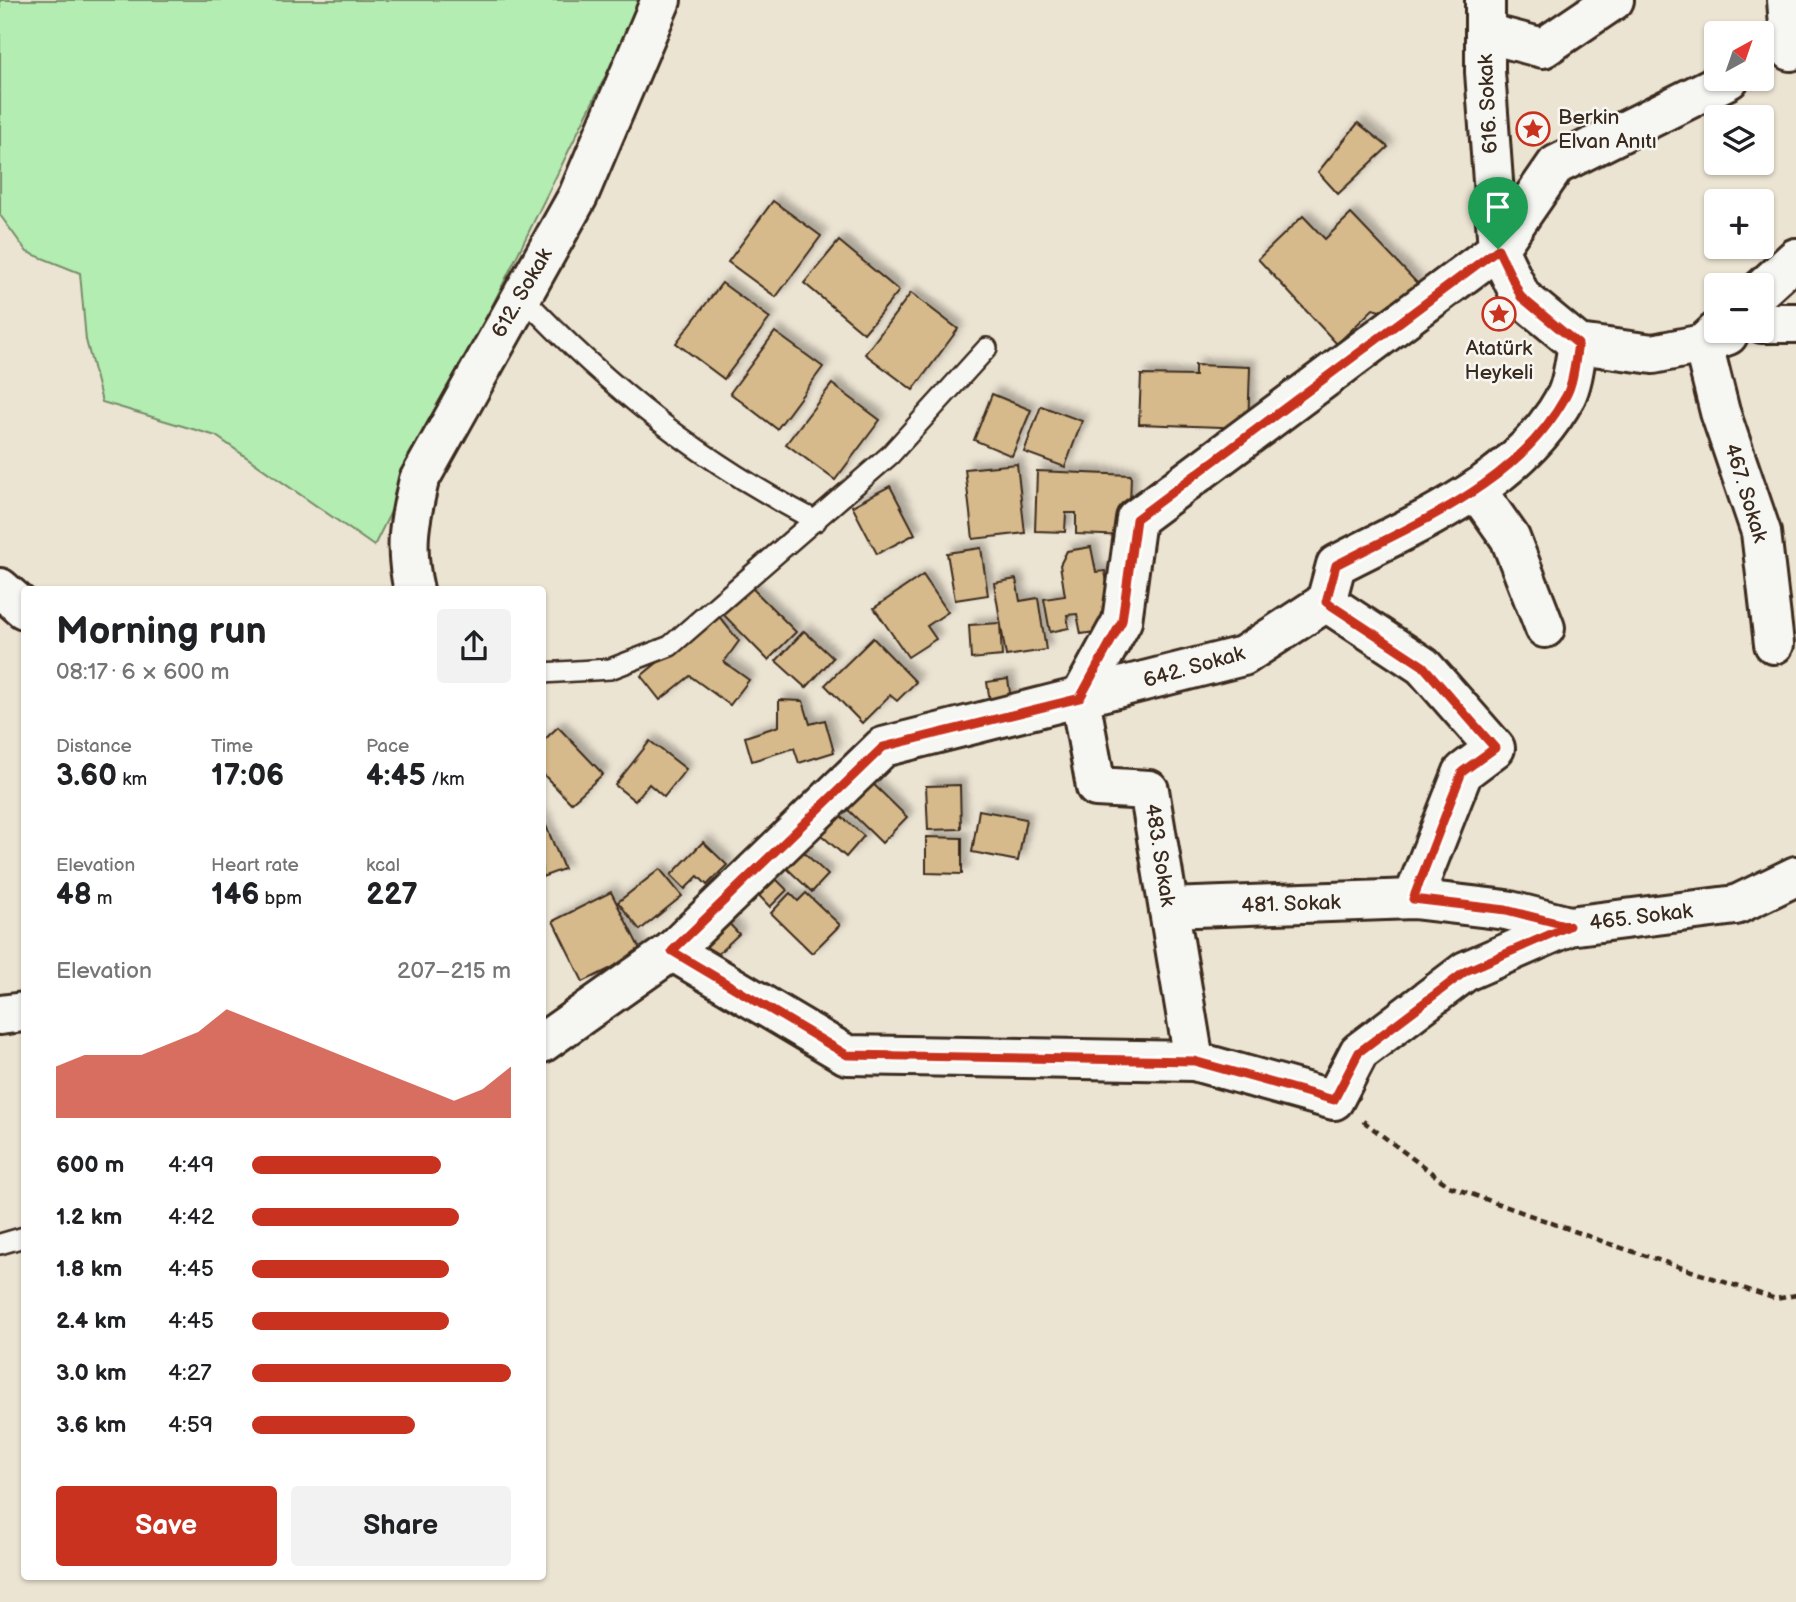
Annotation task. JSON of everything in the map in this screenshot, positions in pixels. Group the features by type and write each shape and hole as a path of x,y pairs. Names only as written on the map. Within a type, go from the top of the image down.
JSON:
{"street":[{"name":"612. Sokak","path":"413,586 408,563 407,531 419,480 578,196 661,0"},
{"path":"1485,16 1543,48 1614,0"},
{"path":"1783,54 1787,0"},
{"name":"616. Sokak","path":"1485,16 1485,72 1498,249"},
{"path":"1080,698 1122,621 1136,519 1498,249 1556,165 1705,91"},
{"path":"1498,249 1521,297 1578,344 1653,354 1704,339"},
{"path":"1774,278 1796,258"},
{"path":"1774,323 1796,323"},
{"name":"467. Sokak","path":"1711,343 1720,412 1761,532 1774,644"},
{"path":"1413,899 1462,772 1495,748 1423,666 1326,602 1336,565 1477,491 1527,450 1567,395 1578,344"},
{"path":"1477,491 1510,538 1545,628"},
{"path":"0,588 21,606"},
{"name":"642. Sokak","path":"672,951 883,747 1243,656 1326,602"},
{"name":"483. Sokak","path":"1080,698 1096,786 1149,790 1194,1061"},
{"name":"465. Sokak","path":"1334,1100 1359,1052 1466,971 1569,926 1736,905 1796,876"},
{"name":"481. Sokak","path":"1168,908 1413,899 1506,910 1569,926"},
{"path":"546,1041 672,951 847,1055 1194,1061 1334,1100"},
{"path":"0,1015 21,1012"}],"lane":[{"path":"521,295 577,353 669,432 766,495 817,522"},
{"path":"546,673 580,673 610,669 670,646 817,522 890,456 987,348"},
{"path":"0,1244 21,1238"}],"path":[{"path":"1334,1100 1449,1186 1610,1244 1776,1299 1796,1295"}],"green space":[{"path":"0,0 643,0 374,546 216,436 102,402 86,340 80,273 27,252 0,215"}],"building":[{"path":"1358,123 1388,147 1338,194 1318,172"},
{"path":"773,201 821,236 776,297 728,262"},
{"path":"1351,214 1418,284 1387,313 1373,309 1337,344 1258,259 1303,216 1325,239"},
{"path":"839,241 899,291 864,333 804,283"},
{"path":"722,283 770,318 724,379 676,343"},
{"path":"911,293 958,329 913,390 865,354"},
{"path":"775,332 823,367 777,429 730,393"},
{"path":"1195,365 1250,367 1248,428 1139,424 1141,375 1195,376"},
{"path":"832,384 880,420 835,480 786,444"},
{"path":"992,394 1031,410 1012,456 974,440"},
{"path":"1041,406 1082,421 1065,467 1024,452"},
{"path":"1017,464 1025,533 973,539 965,469"},
{"path":"1037,471 1131,475 1129,536 1076,534 1076,513 1066,513 1065,532 1035,531"},
{"path":"890,486 915,534 877,554 852,506"},
{"path":"1091,547 1096,572 1105,571 1115,629 1081,634 1077,614 1067,615 1069,628 1050,632 1044,599 1065,596 1060,565 1067,551"},
{"path":"981,548 988,595 955,600 947,553"},
{"path":"923,575 948,612 927,626 936,639 908,657 874,608"},
{"path":"1016,579 1020,601 1038,598 1046,650 1006,656 994,583"},
{"path":"750,586 796,632 768,660 722,613"},
{"path":"717,614 739,641 724,662 749,680 730,705 690,676 660,700 641,676"},
{"path":"1000,623 1002,656 971,659 969,625"},
{"path":"804,631 833,658 806,688 776,661"},
{"path":"873,638 916,682 897,701 890,695 862,723 825,685"},
{"path":"1008,679 1012,706 991,709 987,682"},
{"path":"779,700 803,701 810,724 825,720 834,752 799,763 794,748 752,761 745,737 779,726"},
{"path":"558,727 603,774 571,803 546,777 546,738"},
{"path":"650,741 686,769 664,797 649,784 635,801 615,785"},
{"path":"863,774 907,817 882,843 838,800"},
{"path":"960,785 961,829 928,830 926,786"},
{"path":"828,805 864,836 846,857 811,826"},
{"path":"979,810 1026,819 1018,861 972,852"},
{"path":"546,826 564,869 546,876"},
{"path":"926,837 962,838 962,874 926,873"},
{"path":"703,842 727,865 707,885 698,876 685,889 671,875"},
{"path":"793,842 828,875 812,892 777,859"},
{"path":"765,868 787,890 770,907 749,885"},
{"path":"660,869 682,896 640,930 618,902"},
{"path":"611,892 642,953 583,982 553,921"},
{"path":"790,893 798,901 806,893 840,925 812,953 771,913"},
{"path":"720,914 739,934 706,965 687,945"}],"place":[{"name":"Berkin Elvan Anıtı","path":"1533,129"},
{"name":"Atatürk Heykeli","path":"1499,314"}],"route":[{"path":"1498,249 1521,297 1578,344 1567,395 1527,450 1477,491 1336,565 1326,602 1423,666 1495,748 1462,772 1413,899 1506,910 1569,926 1466,971 1359,1052 1334,1100 1194,1061 847,1055 672,951 883,747 1080,698 1122,621 1136,519 1498,249"}]}
